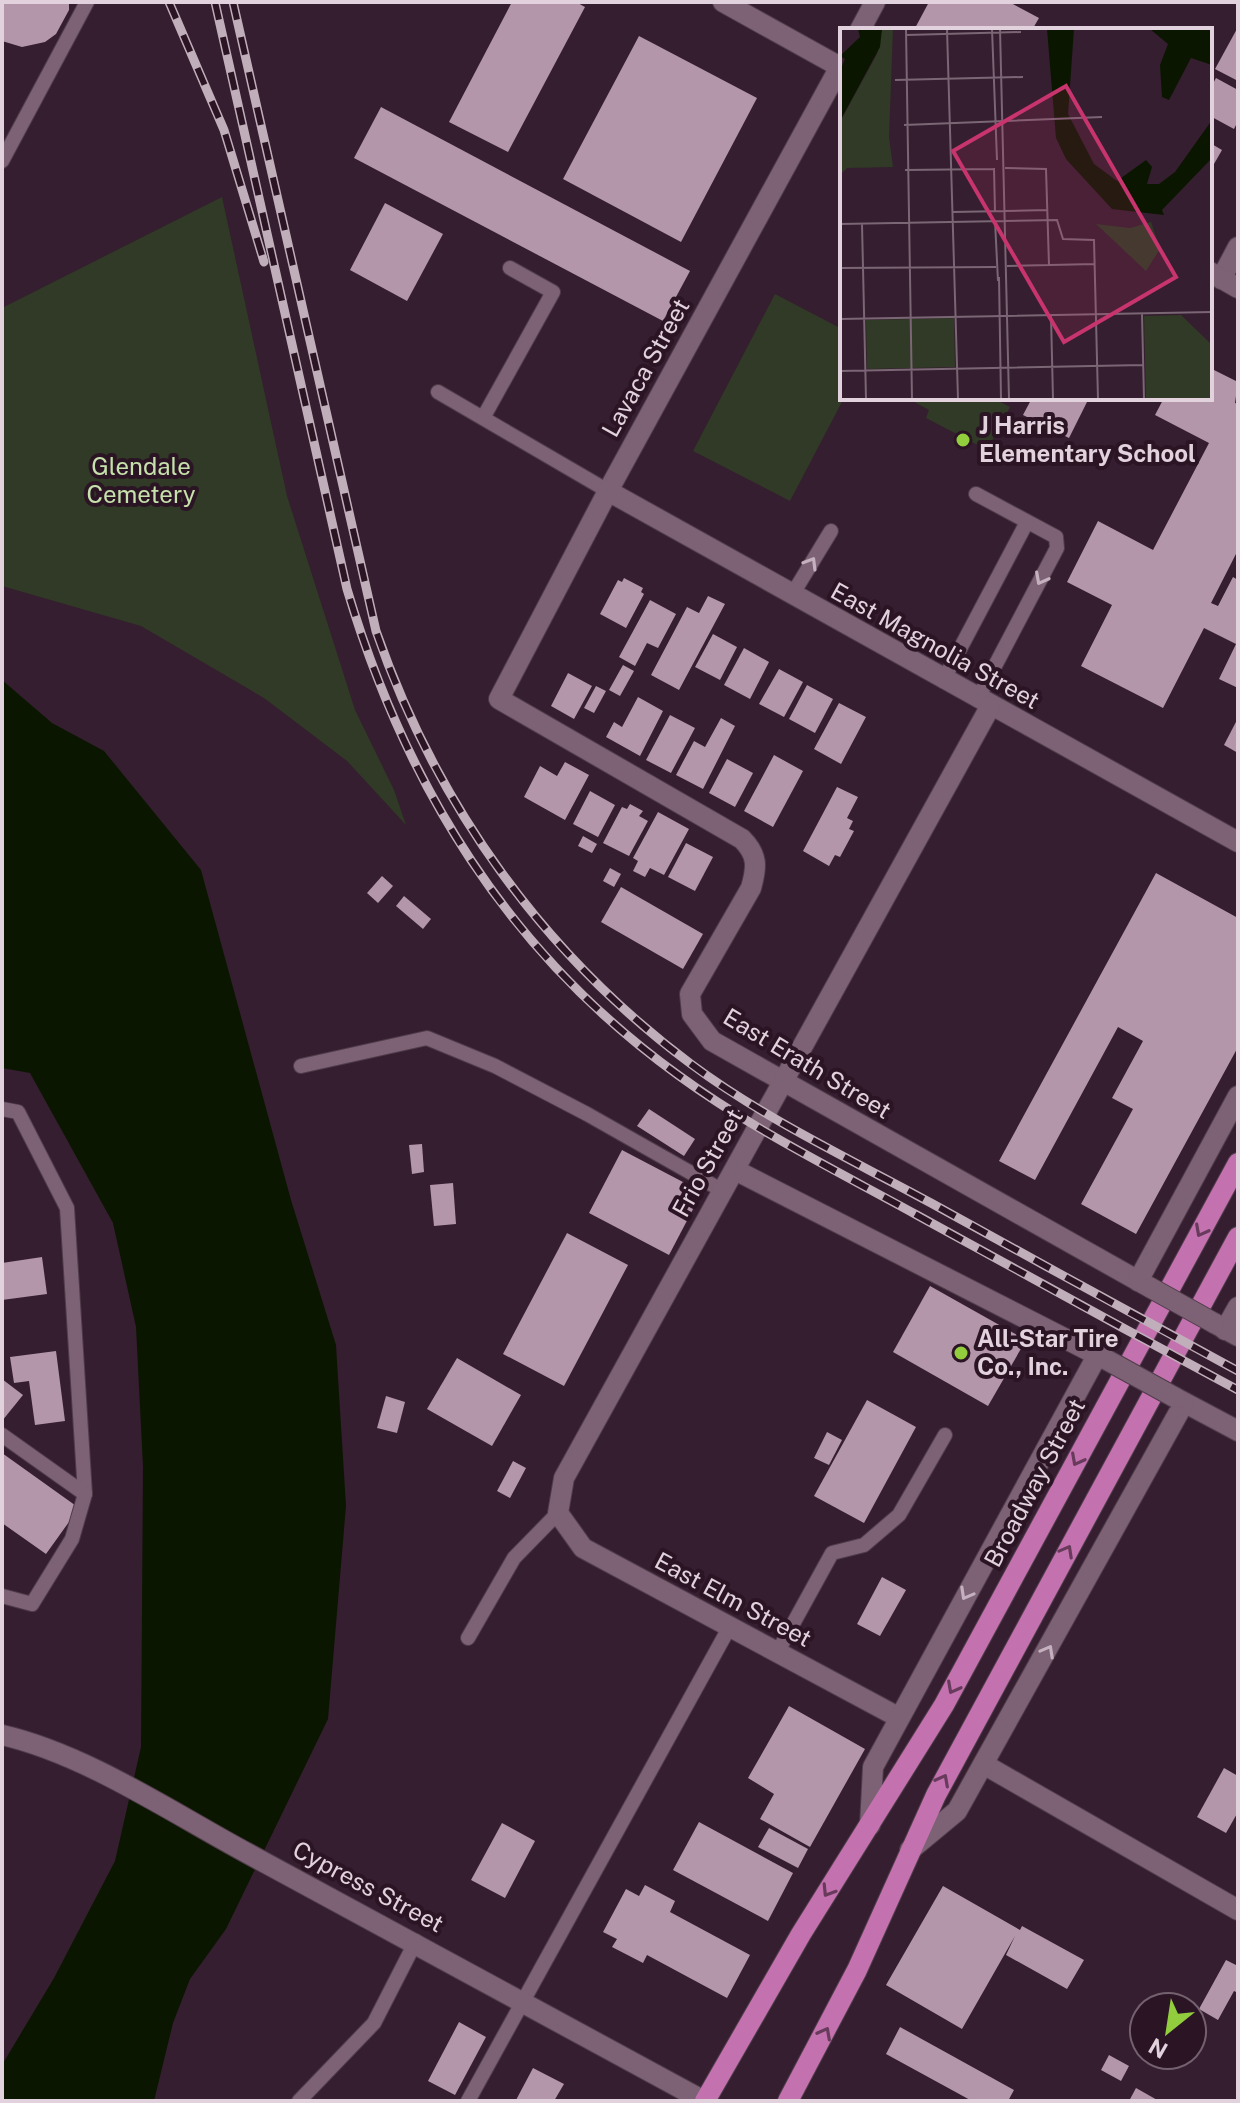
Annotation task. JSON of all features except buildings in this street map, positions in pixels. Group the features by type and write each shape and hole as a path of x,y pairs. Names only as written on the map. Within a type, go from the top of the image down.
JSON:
{"main road":[{"name":"Broadway Street","path":"705,2101 801,1934 944,1705 1238,1163"},
{"path":"788,2101 857,1970 910,1850 974,1722 1238,1237"}],"street":[{"path":"723,2 840,65"},
{"path":"861,28 875,2"},
{"name":"Lavaca Street","path":"499,699 608,491 840,68"},
{"path":"1223,280 1238,247"},
{"name":"East Magnolia Street","path":"608,491 943,681 1238,842"},
{"name":"East Erath Street","path":"499,699 742,839 755,852 756,869 751,888 690,994 692,1014 712,1041 1226,1330"},
{"name":"Frio Street","path":"558,1513 564,1478 735,1170 983,703"},
{"path":"1144,1284 1238,1096"},
{"path":"735,1170 1102,1357 1238,1431"},
{"path":"1226,1330 1238,1307"},
{"name":"Broadway Street","path":"870,1825 873,1767 898,1717 1102,1357"},
{"path":"910,1850 957,1811 985,1765 1180,1400"},
{"name":"East Elm Street","path":"558,1513 583,1548 898,1717"},
{"name":"Cypress Street","path":"2,1735 21,1739 101,1775 416,1941 705,2101"},
{"path":"985,1765 1238,1910"}],"lane":[{"path":"2,161 87,2"},
{"path":"483,418 553,292 510,268"},
{"path":"438,392 608,491"},
{"path":"976,494 1056,537 1057,548 983,703"},
{"path":"943,681 1027,522"},
{"path":"792,595 831,531"},
{"path":"301,1066 427,1038 495,1066 723,1191"},
{"path":"2,1109 18,1112 67,1208 85,1494 72,1539 32,1604 2,1596"},
{"path":"2,1435 85,1494"},
{"path":"777,1653 832,1553 864,1545 899,1515 945,1435"},
{"path":"468,1638 514,1558 558,1513"},
{"path":"468,2101 729,1628"},
{"path":"299,2101 374,2023 416,1941"}],"green space":[{"name":"Glendale Cemetery","path":"222,197 287,496 355,710 394,790 406,825 347,761 264,698 141,626 2,586 2,308"},
{"path":"775,294 840,328 840,400 843,400 790,501 693,451"},
{"path":"911,400 997,400 1010,407 987,450 926,418 929,410"}],"shaded area":[{"path":"2,680 52,723 104,751 201,870 291,1200 336,1345 346,1506 328,1719 226,1929 190,1979 173,2023 154,2101 2,2101 2,2065 54,1978 115,1861 141,1747 143,1467 136,1327 113,1223 30,1073 2,1068"}],"railway":[{"path":"169,2 224,130 264,262"},
{"path":"215,2 347,589 371,662 433,798 471,860 515,920 563,975 618,1027 706,1095 794,1148 1238,1390"},
{"path":"233,2 376,631 401,695 430,756 463,815 500,871 542,924 588,974 637,1021 719,1084 808,1138 1238,1371"}],"place":[{"name":"J Harris Elementary School","path":"963,440"},
{"name":"All-Star Tire Co., Inc.","path":"961,1353"}]}
